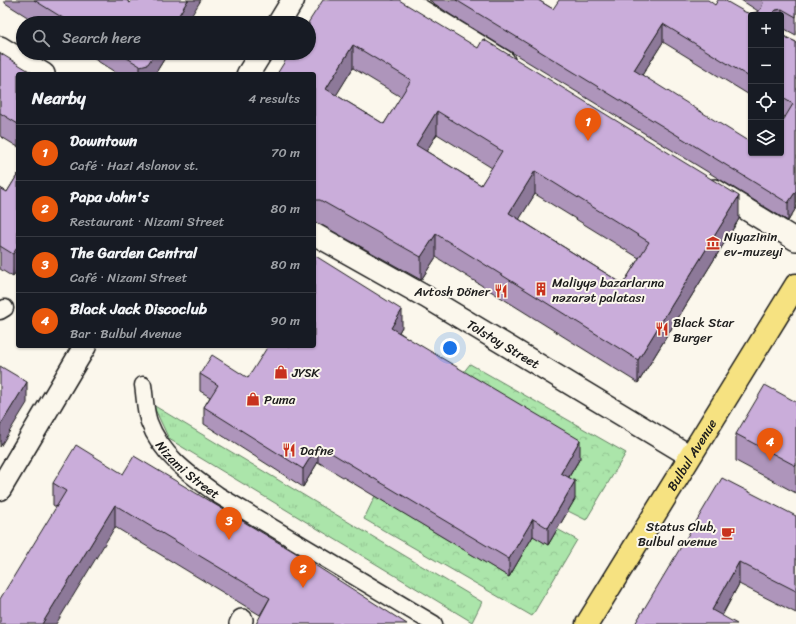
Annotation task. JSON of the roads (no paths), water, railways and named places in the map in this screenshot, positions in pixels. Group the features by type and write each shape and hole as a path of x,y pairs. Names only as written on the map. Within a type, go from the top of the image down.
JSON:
{"main road":[{"path":"283,16 293,0"},
{"path":"249,72 257,60"},
{"name":"Bulbul Avenue","path":"587,624 796,285"},
{"path":"0,489 84,348"}],"street":[{"path":"404,0 519,70"},
{"path":"0,47 16,57"},
{"path":"21,60 41,72"},
{"path":"701,182 796,240"},
{"name":"Tolstoy Street","path":"316,235 426,297 690,456"},
{"name":"Nizami Street","path":"143,385 149,421 162,448 189,475 218,495 434,624"}],"place":[{"name":"Downtown","path":"588,141"},
{"name":"Niyazinin ev-muzeyi","path":"713,243"},
{"name":"Maliyyə bazarlarına nəzarət palatası","path":"541,289"},
{"name":"Avtosh Döner","path":"501,291"},
{"name":"Black Star Burger","path":"662,329"},
{"name":"JYSK","path":"281,372"},
{"name":"Puma","path":"253,399"},
{"name":"Dafne","path":"289,450"},
{"name":"Black Jack Discoclub","path":"770,461"},
{"name":"Status Club, Bulbul avenue","path":"728,533"},
{"name":"The Garden Central","path":"229,540"},
{"name":"Papa John's","path":"303,588"}]}
